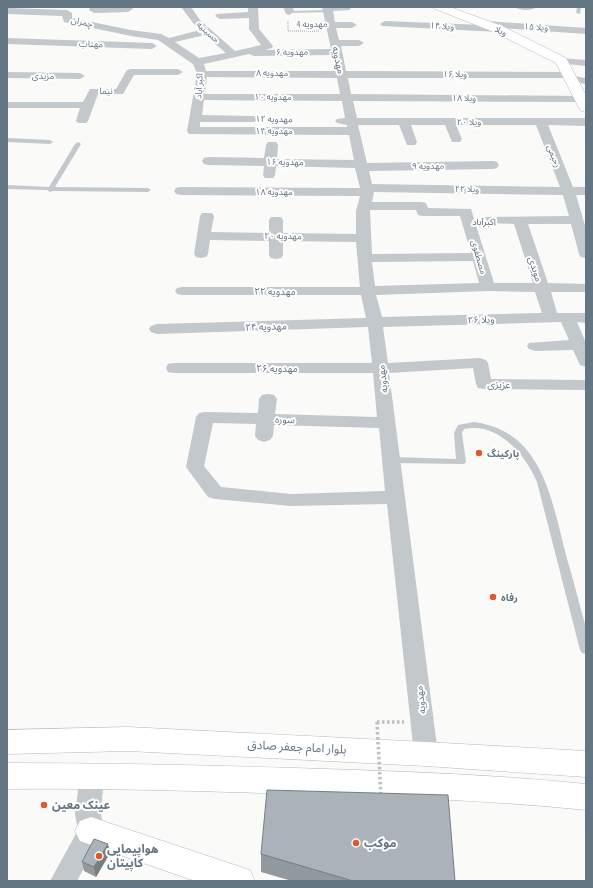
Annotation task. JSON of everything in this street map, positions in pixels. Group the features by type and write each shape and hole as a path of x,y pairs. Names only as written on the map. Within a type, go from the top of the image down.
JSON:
{"main road":[{"name":"ویلا","path":"439,7 498,29 561,61"},
{"path":"561,61 583,104"},
{"name":"بلوار امام جعفر صادق","path":"7,742 128,739 426,754 586,764"},
{"path":"7,776 92,775 369,783 526,791 586,797"},
{"path":"91,831 239,881"}],"street":[{"path":"95,7 94,10 128,8 127,14 131,33"},
{"name":"حسینیه","path":"186,7 197,22 233,54"},
{"path":"328,9 347,8"},
{"name":"مهدویه","path":"328,9 362,165 366,196 363,238 368,291 375,322 381,368 426,754"},
{"name":"چمران","path":"7,11 68,10 67,20 168,42"},
{"path":"198,62 210,58 268,46 254,29 253,11 220,16"},
{"path":"332,28 352,24"},
{"name":"ویلا ۱۴","path":"385,24 498,29"},
{"name":"ویلا ۱۵","path":"486,24 586,31"},
{"path":"168,42 218,28"},
{"name":"مهتاب","path":"7,41 168,42"},
{"name":"اکبر آباد","path":"168,42 198,62 202,74 193,131"},
{"name":"مهدویه ۶","path":"248,51 250,53 336,48 359,43"},
{"name":"ویلا","path":"561,61 586,64"},
{"name":"ویلا ۱۶","path":"342,73 385,70 569,77 586,81"},
{"name":"نیما","path":"7,105 87,104 94,91 119,92 131,72 178,72"},
{"name":"مهدویه ۸","path":"202,74 342,73"},
{"name":"مزیدی","path":"7,75 80,76"},
{"name":"مهدویه ۱۰","path":"199,97 347,97"},
{"name":"ویلا ۱۸","path":"347,97 583,104"},
{"path":"82,122 87,104"},
{"name":"مهدویه ۱۲","path":"196,118 266,119"},
{"name":"مهدویه ۱۲","path":"282,120 353,126"},
{"path":"404,121 410,142"},
{"name":"ویلا ۲۰","path":"353,126 404,121 586,122"},
{"path":"449,121 456,139"},
{"path":"494,122 500,134"},
{"name":"رحیمی","path":"541,122 568,190 586,254"},
{"name":"مهدویه ۱۴","path":"193,131 353,126"},
{"path":"269,175 272,145"},
{"name":"مهدویه ۱۶","path":"208,161 362,165"},
{"name":"مهدویه ۹","path":"362,165 493,165"},
{"name":"ویلا ۲۲","path":"366,196 568,190 586,191"},
{"name":"مهدویه ۱۸","path":"181,191 366,196"},
{"name":"مصطفوی","path":"366,196 421,206 423,212 466,212 488,287"},
{"path":"201,254 207,216"},
{"path":"276,220 276,255"},
{"path":"489,220 576,220"},
{"name":"مویدی","path":"520,220 551,317"},
{"name":"مهدویه ۲۰","path":"204,236 363,238"},
{"path":"365,258 478,257"},
{"name":"مصطفوی","path":"368,291 488,287 586,288"},
{"name":"مهدویه ۲۲","path":"182,291 368,291"},
{"name":"ویلا ۲۶","path":"375,322 551,317 586,318"},
{"path":"567,318 586,362"},
{"name":"مهدویه ۲۴","path":"157,329 375,322"},
{"path":"535,346 579,345"},
{"name":"عزیزی","path":"381,368 480,363 484,384 586,385"},
{"name":"مهدویه ۲۶","path":"174,368 381,368"},
{"path":"264,436 268,398"},
{"name":"سوره","path":"387,423 266,419 206,409 195,467 215,493 291,500 396,497"},
{"path":"63,881 91,831 88,814 92,775"}],"lane":[{"path":"578,13 579,7"},
{"path":"288,9 328,9"},
{"path":"7,140 50,142"},
{"path":"50,190 78,144"},
{"path":"7,187 50,190 85,188 148,190"},
{"path":"391,460 461,462 458,433 461,427 468,424 482,425 502,433 526,453 542,481 586,650"}],"path":[{"name":"مهدویه 4","path":"288,9 288,31 332,28"},
{"path":"381,800 376,722 408,722"}],"building":[{"name":"موکب","path":"267,790 448,795 455,881 353,881 261,854"},
{"path":"94,839 108,844 94,867 82,862"}],"place":[{"name":"پارکینگ","path":"479,453"},
{"name":"رفاه","path":"493,597"},
{"name":"عینک معین","path":"44,805"},
{"name":"موکب","path":"356,843"},
{"name":"هواپیمایی کاپیتان","path":"99,856"}],"district":[{"name":"اکبرآباد","path":"484,222"}]}
